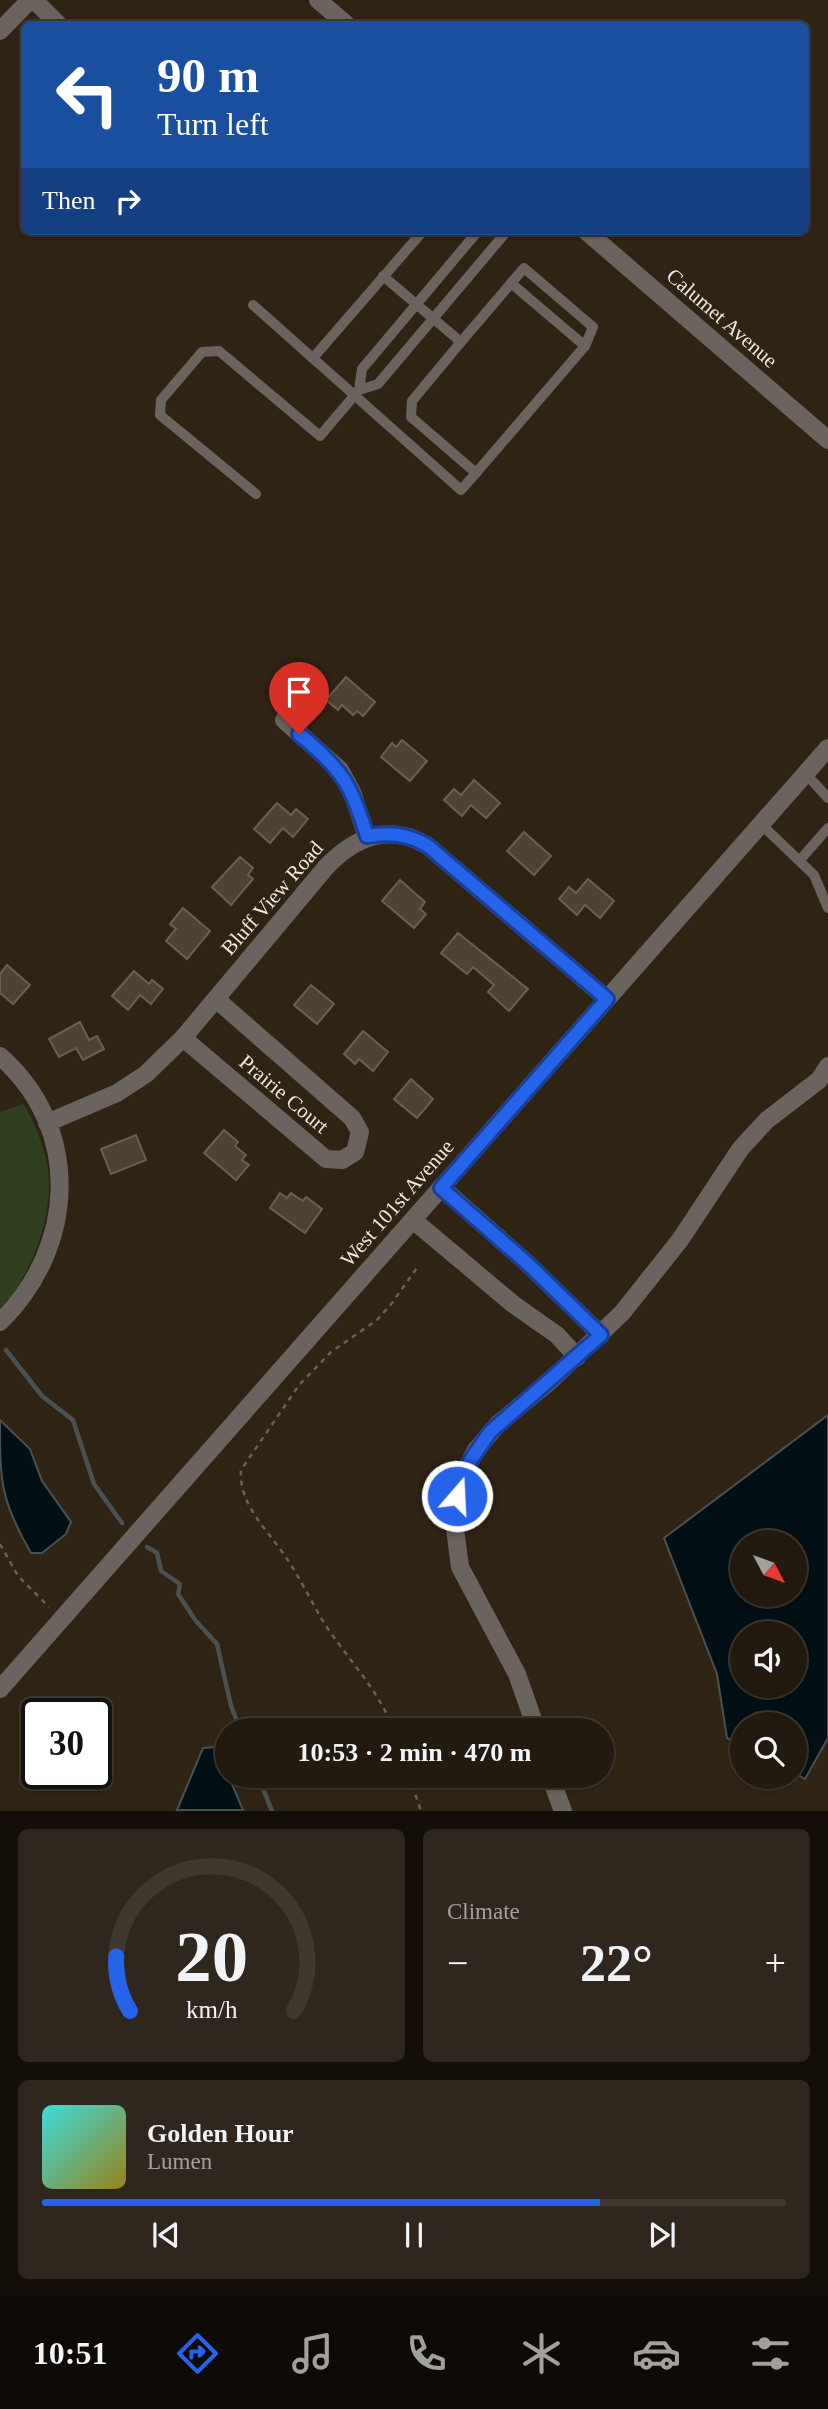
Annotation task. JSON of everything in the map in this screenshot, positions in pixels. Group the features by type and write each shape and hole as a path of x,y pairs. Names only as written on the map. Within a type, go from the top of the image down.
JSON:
{"street":[{"path":"0,31 32,0 55,21"},
{"path":"318,0 342,21"},
{"name":"Calumet Avenue","path":"591,235 828,440"},
{"path":"284,720 340,770 352,792 367,836 382,833 407,835 428,846 607,999"},
{"name":"West 101st Avenue","path":"0,1689 828,748"},
{"name":"Bluff View Road","path":"47,1123 88,1108 131,1086 183,1038 337,856 367,836"},
{"name":"Prairie Court","path":"183,1038 326,1159 342,1160 355,1152 360,1132 352,1118 216,999"},
{"path":"0,1056 24,1082 47,1123 59,1166 61,1195 57,1222 39,1274 4,1319"},
{"path":"532,1718 517,1674 460,1567 455,1534 455,1509 470,1461 490,1432 601,1335 656,1272 741,1148 767,1120 812,1087 828,1066"},
{"path":"441,1188 528,1264 601,1335"},
{"path":"413,1220 513,1304 557,1335 578,1357"},
{"path":"555,1788 564,1811"}],"lane":[{"path":"313,358 419,235"},
{"path":"256,494 160,415 161,400 202,352 219,351 320,436 357,392 362,369 475,235"},
{"path":"357,392 378,384 504,235"},
{"path":"253,305 313,358 357,392 461,490 476,473 585,346 593,327 524,268 412,401 411,417 476,473"},
{"path":"383,276 461,342"},
{"path":"511,283 585,346"},
{"path":"806,774 828,798"},
{"path":"761,824 814,875 828,908"},
{"path":"800,860 828,828"}],"path":[{"path":"387,1718 375,1694 332,1636 290,1564 250,1508 240,1487 241,1470 299,1385 331,1352 377,1320 393,1303 419,1265"},
{"path":"0,1544 23,1583 62,1618"},
{"path":"413,1788 421,1811"}],"green space":[{"path":"24,1104 38,1133 47,1164 48,1201 45,1221 32,1261 12,1295 0,1308 0,1112"}],"shaded area":[{"path":"828,1415 828,1738 807,1775 807,1712 730,1712 730,1740 727,1738 717,1674 664,1538"},
{"path":"0,1420 30,1449 42,1481 71,1522 66,1534 42,1553 31,1553 8,1504 0,1459"},
{"path":"215,1747 215,1788 234,1788 243,1810 177,1810 203,1748"}],"building":[{"path":"346,677 375,702 363,716 357,711 353,715 342,705 338,710 326,700"},
{"path":"402,740 427,761 410,781 381,757 392,743 396,747"},
{"path":"474,780 500,803 486,818 471,805 462,816 444,800 454,789 461,795"},
{"path":"277,803 291,815 296,809 308,819 293,837 283,828 270,843 254,829"},
{"path":"524,832 551,856 534,875 507,851"},
{"path":"240,857 253,868 248,875 253,879 231,905 212,887"},
{"path":"588,879 614,901 600,918 585,905 577,915 559,899 569,887 576,893"},
{"path":"400,880 425,902 420,909 426,914 414,928 382,901"},
{"path":"183,908 210,931 187,959 166,941 176,929 170,924"},
{"path":"458,933 528,989 509,1011 488,992 494,985 473,967 467,974 441,953"},
{"path":"7,965 30,985 13,1004 0,993 0,974"},
{"path":"134,971 149,984 152,980 163,989 151,1004 140,995 128,1010 112,996"},
{"path":"311,985 334,1004 317,1024 294,1005"},
{"path":"80,1022 89,1040 97,1036 104,1049 83,1060 76,1048 59,1057 49,1039"},
{"path":"363,1031 388,1052 373,1071 359,1059 355,1064 344,1054"},
{"path":"411,1079 433,1099 417,1118 394,1099"},
{"path":"224,1130 238,1142 235,1146 246,1155 242,1160 249,1165 236,1180 204,1153"},
{"path":"136,1135 146,1160 111,1174 101,1149"},
{"path":"280,1193 287,1198 291,1193 303,1201 306,1197 322,1209 305,1233 270,1208"}],"waterway":[{"path":"6,1350 42,1396 73,1420 94,1484 122,1523"},
{"path":"147,1547 157,1553 161,1571 180,1584 178,1594 196,1621 217,1644 236,1718"},
{"path":"263,1788 272,1811"}],"route":[{"path":"299,734 331,761 347,780 367,836 382,833 407,835 418,839 607,999 441,1188 528,1264 601,1335 490,1432 470,1461 457,1496"}]}
